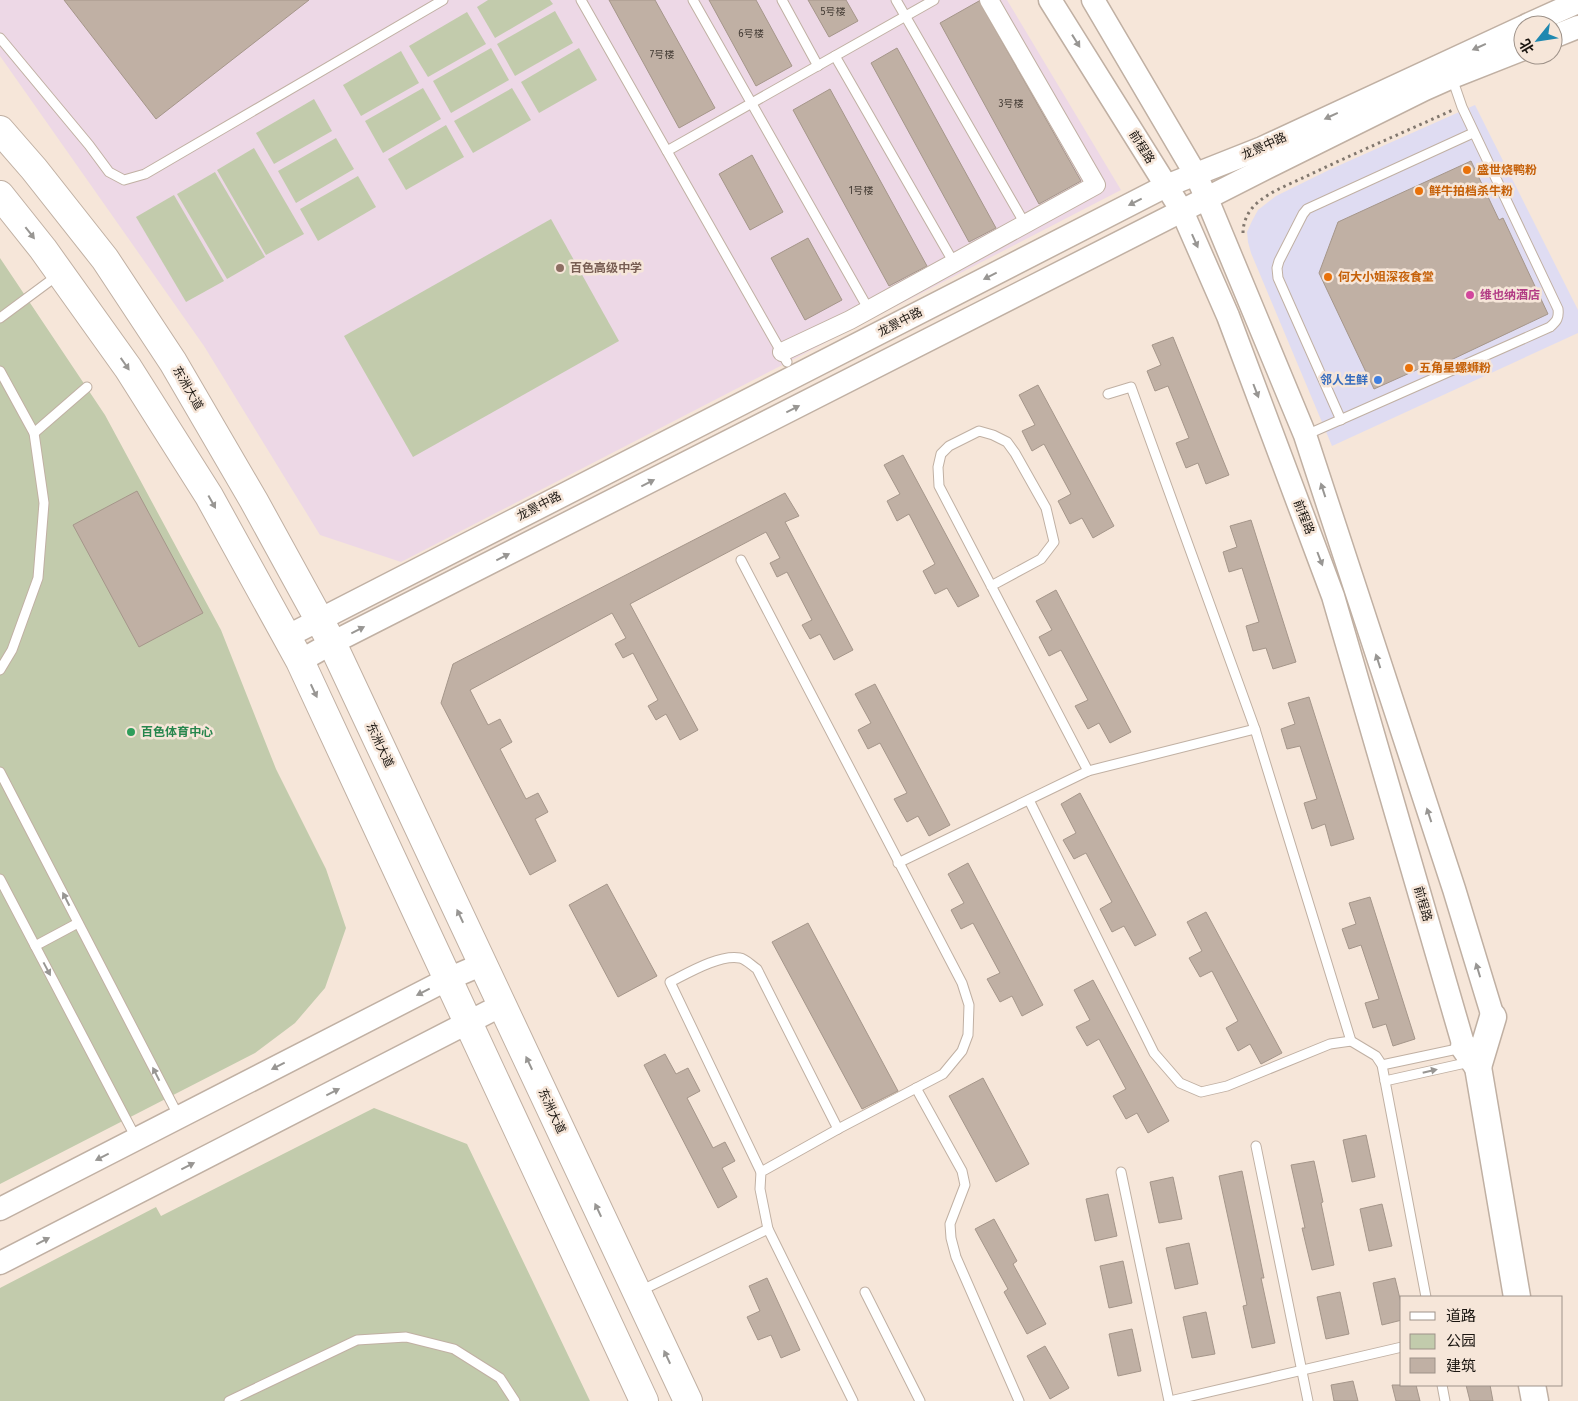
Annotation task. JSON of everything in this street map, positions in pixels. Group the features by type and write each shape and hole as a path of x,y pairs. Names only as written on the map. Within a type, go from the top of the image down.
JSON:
{"main road":[{"name":"东洲大道","path":"0,130 34,169 105,259 173,362 326,632 688,1401"},
{"path":"0,194 61,273 128,368 209,496 300,661 644,1401"},
{"name":"前程路","path":"1493,1017 1472,1059 1517,1296"},
{"path":"1532,1386 1535,1401"}],"street":[{"path":"784,357 1096,185 990,0"},
{"name":"前程路","path":"1050,0 1182,210 1228,316 1333,596 1472,1059"},
{"name":"前程路","path":"1093,0 1196,175 1306,435 1454,889 1493,1017"},
{"path":"1549,15 1578,2"},
{"path":"1563,33 1578,27"},
{"name":"龙景中路","path":"300,661 326,632 412,572 1166,186 1262,148 1513,32"},
{"name":"龙景中路","path":"286,637 326,632 1452,77 1513,53"},
{"path":"0,1209 448,979 482,964"},
{"path":"0,1263 502,1005"}],"lane":[{"path":"0,38 89,145 109,172 124,180 145,174 442,0"},
{"path":"582,0 784,357"},
{"path":"693,0 869,310"},
{"path":"782,0 818,66"},
{"path":"896,0 1025,224"},
{"path":"667,151 934,0"},
{"path":"834,56 954,263"},
{"path":"1306,435 1550,327 1556,322 1558,309 1462,107 1452,77"},
{"path":"1341,420 1278,278 1277,268 1279,262 1307,209 1474,133"},
{"path":"0,318 61,273"},
{"path":"0,371 34,433 44,503 38,578 12,650 0,670"},
{"path":"34,433 87,387"},
{"path":"1108,394 1131,387 1255,729 1351,1041"},
{"path":"992,586 1041,559 1054,542 1046,508 1015,453 1007,442 978,431 949,446 941,454 938,467 939,486 1088,771"},
{"path":"741,560 962,983 969,1005 968,1035 962,1051 943,1074 761,1172"},
{"path":"898,862 1088,771 1255,729"},
{"path":"0,772 179,1117"},
{"path":"1029,800 1154,1053 1180,1082 1201,1092 1227,1086 1330,1044 1351,1041 1376,1056 1382,1065 1426,1296"},
{"path":"0,879 136,1139"},
{"path":"35,946 78,923"},
{"path":"838,1129 757,969 742,958 727,958 706,965 670,982 761,1172 760,1189 768,1229 854,1401"},
{"path":"1382,1065 1472,1059"},
{"path":"1385,1081 1472,1059"},
{"path":"916,1088 962,1171 965,1185 950,1224 951,1238 956,1257 1019,1401"},
{"path":"1256,1146 1308,1401"},
{"path":"1121,1172 1170,1401 1400,1347"},
{"path":"637,1292 768,1229"},
{"path":"865,1292 920,1401"},
{"path":"228,1401 357,1340 406,1336 454,1349 500,1378 515,1401"},
{"path":"1442,1386 1445,1401"}],"path":[{"path":"1243,239 1243,229 1250,211 1269,194 1462,107"}],"shaded area":[{"name":"百色高级中学","path":"0,0 1007,0 1121,190 401,562 320,535 204,346 0,56"},
{"path":"1475,105 1578,310 1578,333 1332,446 1251,253 1247,232 1258,210 1276,196 1331,169"}],"green space":[{"path":"488,0 550,0 553,4 495,38 477,7"},
{"path":"555,11 573,43 515,76 497,44"},
{"path":"467,12 486,44 428,77 409,46"},
{"path":"491,48 509,80 451,113 433,81"},
{"path":"579,48 597,80 539,113 521,82"},
{"path":"401,51 419,83 361,116 343,85"},
{"path":"423,88 441,119 383,153 365,121"},
{"path":"512,88 531,120 473,153 454,121"},
{"path":"314,99 332,131 274,164 256,133"},
{"path":"446,125 464,157 406,190 388,159"},
{"path":"336,138 354,169 296,203 278,171"},
{"path":"254,148 304,234 266,255 217,170"},
{"path":"215,172 265,257 227,279 177,194"},
{"path":"358,176 376,207 318,241 300,209"},
{"path":"174,195 224,281 186,302 136,217"},
{"path":"551,219 619,341 413,457 344,336"},
{"name":"百色体育中心","path":"0,258 105,415 221,630 276,769 326,869 346,928 325,988 295,1023 255,1053 0,1184"},
{"path":"374,1108 467,1144 590,1401 0,1401 0,1288 156,1207 161,1216"}],"building":[{"path":"64,0 309,0 156,119"},
{"path":"609,0 655,0 715,108 679,128"},
{"path":"709,0 756,0 792,66 756,86"},
{"path":"808,0 846,0 858,21 829,37"},
{"path":"979,1 1081,181 1039,204 940,23"},
{"path":"897,48 996,228 969,242 871,63"},
{"path":"830,89 927,266 889,286 793,110"},
{"path":"752,155 783,212 750,230 719,174"},
{"path":"1471,161 1499,220 1503,218 1548,314 1434,368 1432,363 1374,389 1319,273 1338,222"},
{"path":"808,238 842,300 805,320 771,258"},
{"path":"1173,337 1229,475 1206,484 1198,463 1186,468 1176,443 1189,438 1168,386 1155,391 1147,371 1161,365 1152,345"},
{"path":"1038,385 1114,526 1093,538 1082,518 1070,524 1058,501 1071,494 1044,444 1032,451 1022,431 1035,425 1019,395"},
{"path":"903,455 979,596 958,607 947,588 935,594 923,571 935,564 909,514 897,521 887,501 900,494 884,465"},
{"path":"137,491 203,613 139,647 73,525"},
{"path":"785,493 799,516 785,522 853,650 834,660 820,634 810,639 802,625 812,620 787,572 777,577 770,563 780,558 766,532 630,604 698,730 680,740 666,714 656,720 648,706 658,700 633,653 623,658 615,644 626,638 612,613 470,690 488,725 500,719 512,742 500,749 526,799 538,793 548,812 535,819 556,861 530,875 441,703 453,664"},
{"path":"1251,520 1296,662 1273,669 1266,648 1253,651 1246,626 1259,622 1242,568 1229,572 1223,552 1237,547 1230,526"},
{"path":"1056,590 1131,732 1110,743 1099,723 1088,729 1075,706 1088,700 1061,650 1049,656 1039,637 1052,630 1036,601"},
{"path":"875,684 950,825 929,836 918,816 907,822 894,799 907,793 880,743 868,749 858,730 871,723 855,694"},
{"path":"1309,697 1354,839 1331,846 1325,824 1312,829 1304,803 1317,799 1300,746 1287,749 1281,729 1295,724 1288,703"},
{"path":"1080,793 1156,935 1135,946 1124,926 1112,932 1100,909 1112,902 1086,853 1074,859 1063,840 1076,833 1061,804"},
{"path":"968,863 1043,1005 1022,1016 1012,996 1000,1002 987,979 1000,973 973,923 961,929 951,910 964,903 948,874"},
{"path":"607,884 657,976 618,997 569,905"},
{"path":"1370,897 1415,1039 1393,1046 1386,1024 1373,1028 1365,1003 1379,999 1361,945 1349,949 1342,929 1356,924 1349,903"},
{"path":"1206,912 1282,1053 1261,1064 1250,1044 1238,1051 1226,1028 1238,1021 1212,971 1200,977 1189,958 1202,951 1187,922"},
{"path":"808,923 898,1091 862,1109 772,942"},
{"path":"1093,980 1169,1121 1148,1133 1137,1113 1126,1119 1113,1096 1126,1089 1099,1039 1087,1046 1076,1027 1090,1020 1074,990"},
{"path":"665,1054 676,1074 688,1068 700,1091 687,1098 713,1148 725,1142 735,1161 722,1168 737,1197 718,1208 644,1065"},
{"path":"983,1078 1029,1164 996,1182 949,1096"},
{"path":"1366,1135 1375,1177 1352,1182 1343,1140"},
{"path":"1314,1161 1334,1265 1312,1270 1302,1228 1305,1228 1291,1165"},
{"path":"1242,1171 1264,1278 1261,1278 1275,1343 1252,1348 1243,1306 1247,1305 1219,1176"},
{"path":"1173,1177 1182,1219 1159,1223 1150,1182"},
{"path":"1108,1194 1117,1236 1095,1241 1086,1199"},
{"path":"1382,1204 1392,1246 1369,1251 1360,1209"},
{"path":"994,1219 1017,1261 1013,1264 1046,1324 1027,1334 1004,1292 1008,1289 975,1229"},
{"path":"1189,1243 1198,1284 1175,1289 1166,1248"},
{"path":"1123,1261 1132,1303 1109,1308 1100,1266"},
{"path":"767,1278 800,1350 781,1358 771,1335 758,1340 747,1317 760,1311 749,1286"},
{"path":"1395,1278 1400,1299 1400,1320 1382,1325 1373,1283"},
{"path":"1340,1292 1349,1334 1326,1339 1317,1297"},
{"path":"1206,1312 1215,1354 1192,1358 1183,1317"},
{"path":"1132,1329 1141,1371 1118,1376 1109,1334"},
{"path":"1045,1346 1069,1388 1050,1399 1027,1356"},
{"path":"1353,1381 1358,1401 1334,1401 1331,1385"},
{"path":"1392,1385 1416,1386 1420,1401 1396,1401"},
{"path":"1466,1386 1490,1386 1493,1401 1470,1401"}],"place":[{"name":"盛世烧鸭粉","path":"1467,170"},
{"name":"鲜牛拍档杀牛粉","path":"1419,191"},
{"name":"百色高级中学","path":"560,268"},
{"name":"何大小姐深夜食堂","path":"1328,277"},
{"name":"维也纳酒店","path":"1470,295"},
{"name":"五角星螺蛳粉","path":"1409,368"},
{"name":"邻人生鲜","path":"1378,380"},
{"name":"百色体育中心","path":"131,732"}]}
